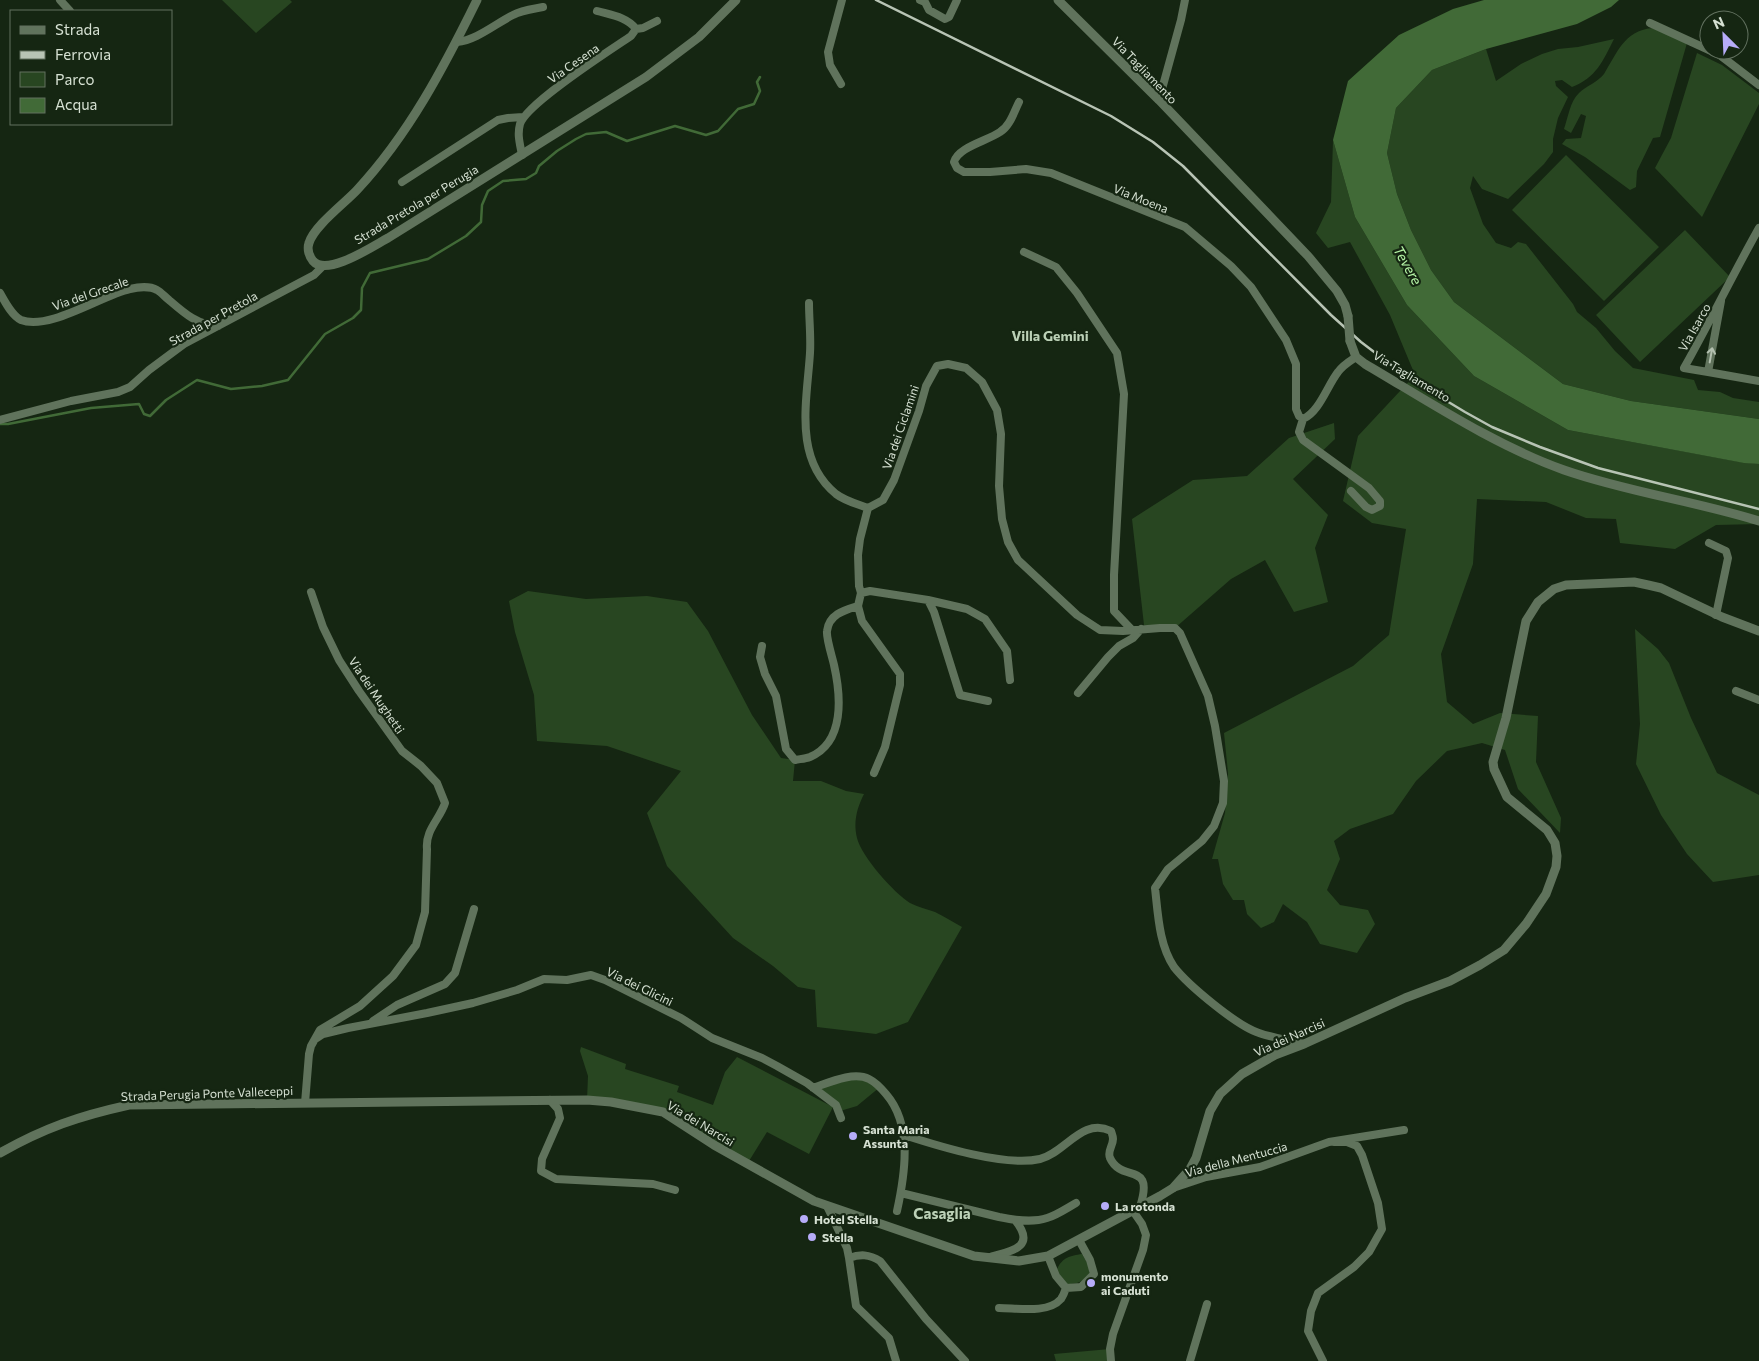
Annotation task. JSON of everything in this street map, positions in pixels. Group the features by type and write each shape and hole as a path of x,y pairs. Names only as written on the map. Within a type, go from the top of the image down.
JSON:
{"street":[{"path":"60,0 69,10"},
{"path":"324,266 314,262 308,253 308,244 315,232 358,189 404,132 457,42 477,0"},
{"name":"Strada Pretola per Perugia","path":"324,266 346,260 388,238 646,77 700,37 736,0"},
{"path":"841,84 830,66 828,52 842,0"},
{"path":"920,0 925,2 929,10 945,19 957,0"},
{"name":"Via Tagliamento","path":"1058,0 1159,100 1321,270 1345,305 1350,340 1356,357 1365,364 1481,431 1562,469 1616,485 1725,511 1759,522"},
{"path":"1159,100 1181,20 1184,1"},
{"path":"457,42 473,38 515,14 543,7"},
{"path":"597,11 626,20 632,23 636,29"},
{"name":"Via Cesena","path":"524,117 537,102 631,36 636,29 643,28 657,21"},
{"path":"1650,23 1699,45"},
{"path":"1726,60 1759,85"},
{"name":"Via Moena","path":"1019,102 1002,132 956,156 954,162 957,168 964,172 1026,169 1051,173 1185,228 1231,266 1251,287 1286,340 1296,364 1296,409 1299,416 1303,419 1299,432 1302,440 1369,488 1380,500 1380,506 1372,510 1366,507 1351,491"},
{"path":"522,155 518,137 520,124 524,117"},
{"path":"402,182 498,120 524,117"},
{"name":"Via Isarco","path":"1759,228 1684,368 1759,381"},
{"path":"1024,252 1056,266 1077,292 1117,353 1124,394 1114,575 1114,611 1132,630"},
{"name":"Strada per Pretola","path":"0,420 71,400 118,392 130,387 184,344 314,275 324,266"},
{"name":"Via del Grecale","path":"0,293 20,320 35,323 66,314 130,289 148,288 157,290 183,313 205,326 220,326"},
{"name":"Via Isarco","path":"1708,372 1721,302"},
{"path":"809,303 810,351 806,404 807,442 812,463 836,494 850,502 868,508 860,538 858,555 861,593 858,606 862,621 900,674 900,685 885,747 874,773"},
{"path":"1303,419 1314,410 1338,372 1356,357"},
{"name":"Via dei Ciclamini","path":"868,508 883,500 894,480 926,386 937,366 948,364 966,368 982,382 997,410 1001,434 999,486 1002,520 1008,542 1018,560 1086,622 1100,630 1122,632 1141,629 1175,628 1180,633 1208,696 1224,781 1223,803 1214,826 1202,841 1168,869 1155,888 1163,940 1174,966 1196,991 1238,1022 1258,1033 1304,1044"},
{"path":"1709,543 1726,551 1728,558 1716,615 1759,630"},
{"name":"Via dei Narcisi","path":"305,1103 550,1100 611,1102 663,1112 761,1173 827,1206 974,1256 1019,1261 1048,1256 1173,1188 1190,1169 1196,1158 1206,1122 1220,1094 1231,1083 1259,1063 1404,998 1450,981 1504,950 1526,924 1546,894 1556,868 1555,843 1546,830 1507,797 1494,769 1493,762 1506,718 1526,621 1538,602 1554,590 1566,585 1634,582 1661,588 1716,615"},
{"path":"861,593 870,591 928,600 967,609 985,619 1007,651 1010,680"},
{"name":"Via dei Mughetti","path":"305,1103 309,1054 320,1030 360,1006 393,976 416,945 425,912 426,839 442,812 445,803 437,782 402,750 359,692 339,660 323,627 311,592"},
{"path":"928,600 934,612 960,695 988,701"},
{"path":"762,646 760,657 765,674 776,696 786,749 794,760 809,758 823,749 832,740 838,725 838,687 826,631 831,620 841,611 858,606"},
{"path":"1078,692 1108,657 1119,646 1133,638 1141,629"},
{"path":"1736,691 1759,700"},
{"name":"Via dei Glicini","path":"372,1023 398,1005 445,984 455,973 474,909"},
{"name":"Via dei Glicini","path":"317,1038 323,1034 372,1023 473,1003 517,990 544,979 567,980 591,976 605,980 681,1018 712,1038 762,1058 813,1088 836,1105 841,1118"},
{"path":"813,1088 852,1077 868,1078 880,1087 890,1099 900,1115 904,1135 903,1183 897,1211"},
{"path":"550,1100 558,1109 560,1118 542,1159 541,1171 556,1179 654,1184 676,1190"},
{"name":"Strada Perugia Ponte Valleceppi","path":"0,1153 31,1135 68,1120 129,1105 305,1103"},
{"path":"904,1135 976,1154 1027,1161 1042,1159 1087,1130 1103,1127 1111,1131 1113,1140 1108,1153 1111,1161 1122,1171 1138,1175 1144,1182 1145,1192 1137,1209 1146,1235 1143,1250 1113,1334 1110,1349 1111,1361"},
{"name":"Via della Mentuccia","path":"1173,1188 1206,1177 1260,1167 1320,1145 1404,1130"},
{"name":"Via della Mentuccia","path":"1323,1361 1308,1330 1310,1311 1318,1293 1354,1267 1369,1252 1382,1229 1378,1203 1362,1154 1357,1146 1347,1142 1334,1142"},
{"path":"901,1193 999,1218 1015,1220 1047,1218 1076,1203"},
{"path":"827,1206 847,1248 856,1306 890,1338 896,1361"},
{"path":"986,1258 1020,1247 1024,1240 1022,1228 1015,1220"},
{"path":"1066,1288 1081,1287 1094,1274 1090,1260 1079,1240"},
{"path":"849,1258 859,1254 873,1256 880,1260 926,1319 965,1361"},
{"path":"1048,1256 1056,1276 1066,1288"},
{"path":"999,1308 1038,1308 1050,1306 1062,1298 1066,1288"},
{"path":"1190,1361 1206,1304"}],"green space":[{"path":"222,0 290,0 292,2 256,33"},
{"path":"1652,28 1687,43 1660,137 1653,138 1637,171 1636,187 1630,190 1585,157 1562,144 1566,139 1581,138 1586,116 1581,114 1571,133 1564,129 1571,105 1576,96 1604,74 1622,44 1628,38 1642,30"},
{"path":"1614,39 1598,68 1587,79 1572,87 1562,80 1555,81 1556,86 1568,97 1558,118 1553,139 1553,152 1544,164 1508,199 1482,189 1473,176 1470,188 1483,224 1496,243 1511,248 1518,242 1526,244 1573,304 1577,312 1596,328 1615,351 1633,368 1694,380 1698,390 1720,392 1733,398 1759,402 1759,419 1631,401 1563,384 1454,302 1431,270 1411,230 1397,194 1387,153 1396,108 1432,70 1486,49 1496,81 1521,64 1542,54 1558,49 1578,47"},
{"path":"1697,53 1699,54 1699,60 1712,60 1722,65 1759,93 1759,104 1702,217 1655,168 1671,138"},
{"path":"1333,140 1355,217 1407,305 1474,376 1568,430 1759,464 1759,524 1716,525 1675,549 1620,543 1616,519 1586,518 1546,502 1477,499 1473,564 1441,654 1447,702 1473,724 1500,713 1538,716 1536,762 1561,818 1560,833 1518,789 1505,750 1482,743 1447,751 1416,781 1393,814 1350,829 1334,841 1340,859 1327,890 1340,905 1368,910 1375,924 1357,953 1320,944 1307,922 1283,904 1274,922 1261,928 1247,914 1244,900 1233,900 1223,884 1218,859 1212,859 1225,813 1228,773 1224,733 1353,666 1389,635 1406,529 1372,523 1343,501 1358,436 1415,375 1390,315 1350,242 1328,248 1316,233 1331,202"},
{"path":"1566,155 1659,247 1604,301 1512,210"},
{"path":"1685,230 1730,277 1640,362 1596,315"},
{"path":"1334,423 1335,439 1293,479 1328,515 1315,548 1328,602 1294,612 1265,560 1231,579 1175,628 1144,625 1132,519 1193,480 1247,476 1289,438"},
{"path":"528,591 586,599 647,596 687,602 708,631 752,715 781,758 795,760 793,781 821,781 846,791 864,794 856,815 855,826 860,846 871,864 887,883 910,903 935,912 962,927 908,1022 876,1034 817,1027 815,990 798,987 773,966 733,938 667,866 647,813 681,771 607,746 537,741 534,695 515,632 509,601"},
{"path":"1635,629 1658,649 1669,663 1691,718 1717,773 1759,795 1759,875 1713,882 1687,854 1661,815 1636,764 1640,724"},
{"path":"581,1047 626,1064 625,1069 679,1086 677,1092 713,1105 725,1072 737,1057 833,1107 809,1154 767,1132 749,1161 663,1112 587,1100 588,1076 580,1051"},
{"path":"868,1078 880,1087 857,1106 840,1111 813,1088 830,1082"},
{"path":"1082,1254 1088,1264 1090,1274 1080,1282 1067,1284 1061,1279 1057,1269 1067,1258"},
{"path":"1110,1349 1111,1361 1056,1361 1054,1354"}],"water":[{"name":"Tevere","path":"1484,0 1619,0 1611,7 1577,24 1486,49 1432,70 1396,108 1387,153 1397,194 1411,230 1431,270 1454,302 1563,384 1631,401 1759,419 1759,464 1744,463 1568,430 1474,376 1407,305 1355,217 1333,140 1348,81 1399,35 1453,9"}],"waterway":[{"path":"0,424 91,408 139,404 144,414 150,416 166,400 197,380 231,389 262,386 288,380 325,334 353,318 361,310 362,288 370,273 428,259 466,236 481,222 482,205 488,191 503,181 526,179 536,173 539,166 557,151 586,134 606,132 627,141 675,126 706,135 718,131 738,109 754,104 760,91 757,82 760,77"}],"railway":[{"path":"876,0 1111,116 1153,142 1183,166 1331,315 1361,342 1407,377 1465,412 1492,427 1598,468 1759,509"}],"place":[{"name":"Santa Maria Assunta","path":"853,1136"},
{"name":"La rotonda","path":"1105,1206"},
{"name":"Hotel Stella","path":"804,1219"},
{"name":"Stella","path":"812,1237"},
{"name":"monumento ai Caduti","path":"1091,1283"}],"district":[{"name":"Villa Gemini","path":"1050,335"},
{"name":"Casaglia","path":"942,1213"}]}
